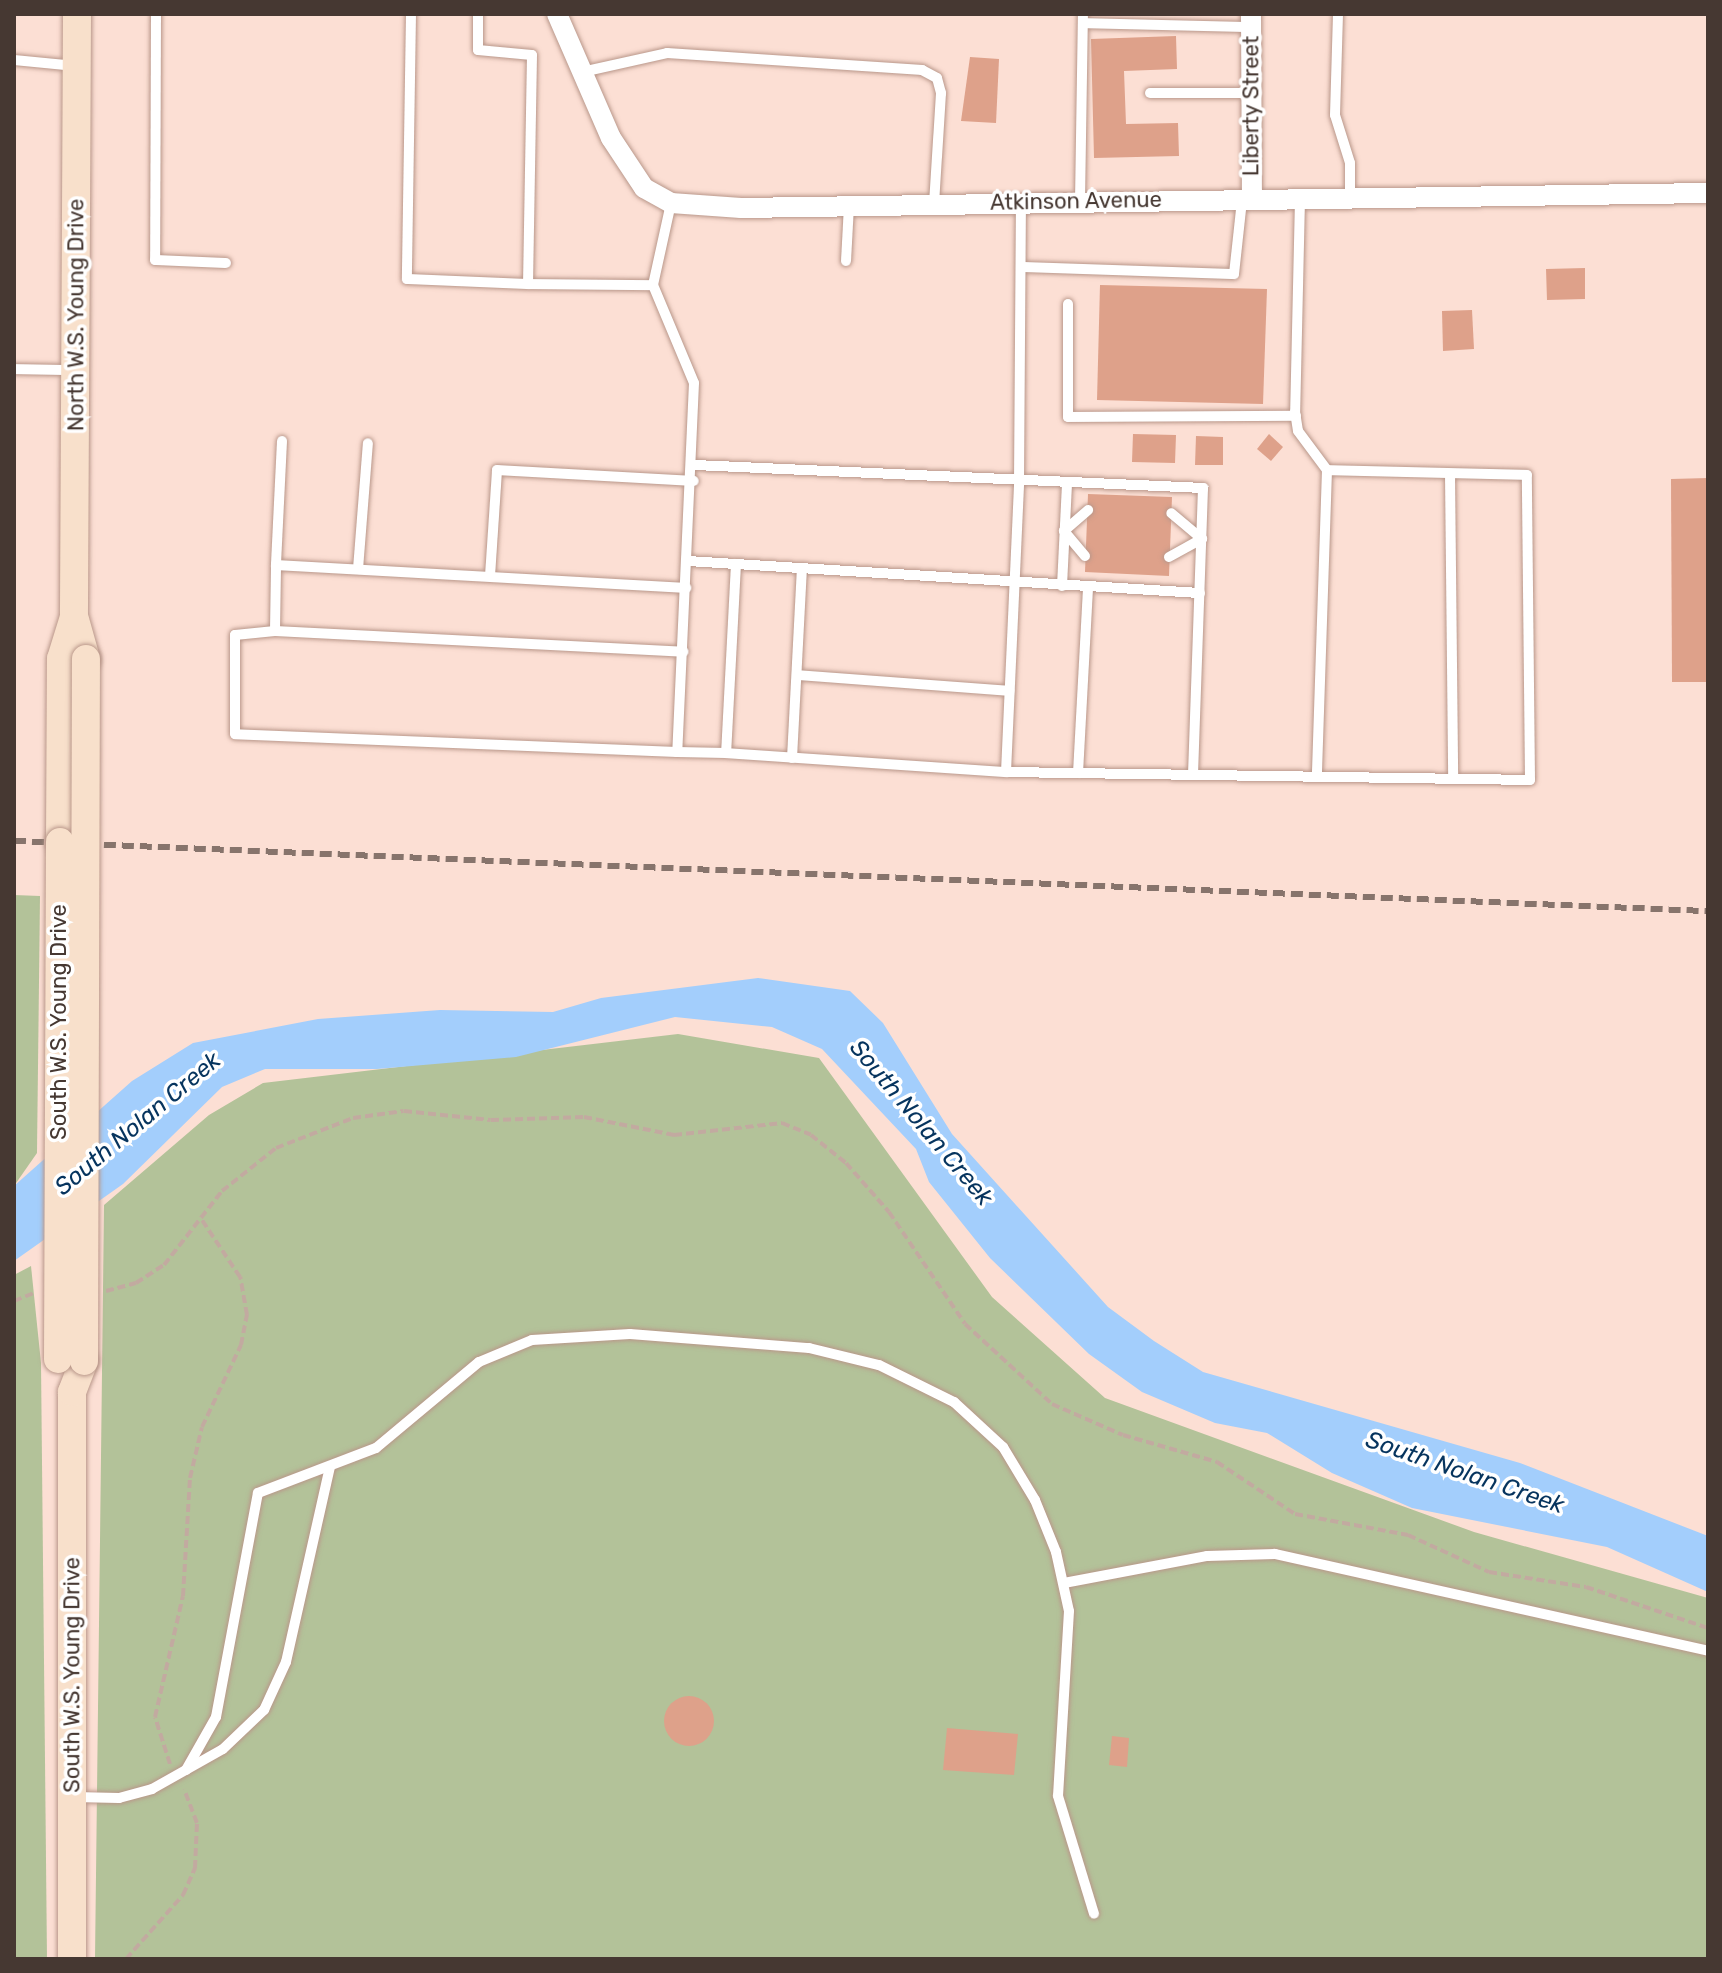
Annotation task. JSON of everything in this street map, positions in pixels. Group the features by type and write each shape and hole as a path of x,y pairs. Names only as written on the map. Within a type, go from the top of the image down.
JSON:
{"main road":[{"name":"North W.S. Young Drive","path":"72,843 77,14"},
{"name":"South W.S. Young Drive","path":"72,843 72,1959"}],"street":[{"path":"557,14 611,138 636,176 671,203"},
{"name":"Liberty Street","path":"1247,198 1251,20"},
{"name":"Atkinson Avenue","path":"671,203 849,206 1708,193"}],"lane":[{"path":"156,14 155,260 226,263"},
{"path":"411,14 407,279 653,285"},
{"path":"478,14 478,50 532,55 528,284"},
{"path":"1338,14 1335,115 1350,163 1350,198"},
{"path":"1080,201 1083,18 1251,20"},
{"path":"582,72 667,53 922,70 937,78 941,93 934,204"},
{"path":"14,60 77,66"},
{"path":"1150,93 1251,93"},
{"path":"1021,267 1234,274 1247,198"},
{"path":"1300,199 1296,416 1298,431 1327,470 1317,776"},
{"path":"1006,772 1019,482 1021,202"},
{"path":"671,203 653,285 694,383 695,465 677,752"},
{"path":"846,261 849,206"},
{"path":"1068,304 1068,417 1296,416"},
{"path":"14,369 76,370"},
{"path":"275,631 282,441"},
{"path":"358,569 368,443"},
{"path":"695,465 1203,488 1193,775"},
{"path":"490,576 497,470 694,481"},
{"path":"683,652 275,631 235,635 235,734 726,753 1006,772 1530,780 1527,475 1327,470"},
{"path":"1450,474 1453,779"},
{"path":"1062,586 1067,483"},
{"path":"1064,531 1088,510"},
{"path":"1171,513 1202,539"},
{"path":"1064,531 1085,556"},
{"path":"1169,557 1202,539"},
{"path":"688,561 1200,593"},
{"path":"726,753 736,564"},
{"path":"276,565 686,588"},
{"path":"792,758 802,568"},
{"path":"1078,773 1088,588"},
{"path":"797,675 1009,691"},
{"path":"186,1770 216,1717 258,1493 385,1442 479,1362 532,1340 645,1334 809,1348 903,1375 986,1427 1035,1500 1064,1583 1069,1655 1056,1780 1094,1914"},
{"path":"72,1797 136,1794 186,1770 237,1738 276,1688 330,1466"},
{"path":"1064,1583 1207,1556 1275,1554 1708,1651"}],"path":[{"path":"92,1291 150,1276 200,1217 276,1148 325,1126 376,1114 430,1111 511,1121 584,1117 674,1135 782,1123 811,1135 846,1163 889,1212 965,1324 1052,1404 1123,1435 1217,1462 1295,1514 1408,1535 1489,1572 1586,1587 1708,1628"},
{"path":"171,1766 157,1741 155,1717 183,1596 190,1478 202,1427 241,1345 247,1315 240,1277 200,1217"},
{"path":"14,1301 41,1292"},
{"path":"126,1959 183,1895 195,1868 197,1823 182,1785"},
{"path":"14,1847 14,1857"}],"green space":[{"path":"14,895 40,896 37,1153 14,1186"},
{"path":"678,1034 819,1058 992,1297 1105,1398 1474,1532 1708,1598 1708,1959 95,1959 104,1205 209,1115 263,1083"},
{"path":"31,1266 41,1363 47,1959 14,1959 14,1275"}],"water":[{"name":"South Nolan Creek","path":"758,978 850,991 883,1023 952,1134 1108,1307 1154,1341 1203,1372 1520,1463 1708,1536 1708,1592 1607,1547 1412,1508 1332,1473 1267,1433 1215,1423 1142,1392 1089,1354 990,1258 929,1182 916,1149 822,1049 772,1027 675,1017 516,1057 377,1069 265,1069 222,1087 123,1184 14,1261 14,1186 132,1081 193,1043 318,1019 440,1010 553,1012 601,998"}],"building":[{"path":"1176,36 1177,69 1124,71 1126,124 1178,123 1179,156 1094,158 1091,39"},
{"path":"970,57 999,59 996,123 961,121"},
{"path":"1585,268 1585,299 1547,300 1546,269"},
{"path":"1100,285 1267,289 1263,404 1097,400"},
{"path":"1472,310 1474,349 1443,351 1442,311"},
{"path":"1133,434 1176,435 1175,463 1132,462"},
{"path":"1269,434 1283,447 1271,461 1257,449"},
{"path":"1196,436 1223,437 1223,465 1195,465"},
{"path":"1708,478 1708,682 1672,682 1671,479"},
{"path":"1088,494 1172,497 1169,576 1085,572"},
{"path":"689,1696 706,1704 714,1721 706,1738 689,1746 672,1738 664,1721 672,1704"},
{"path":"947,1728 1018,1734 1014,1775 943,1770"},
{"path":"1112,1736 1129,1738 1127,1767 1109,1765"}],"railway":[{"path":"14,841 1708,911"}]}
